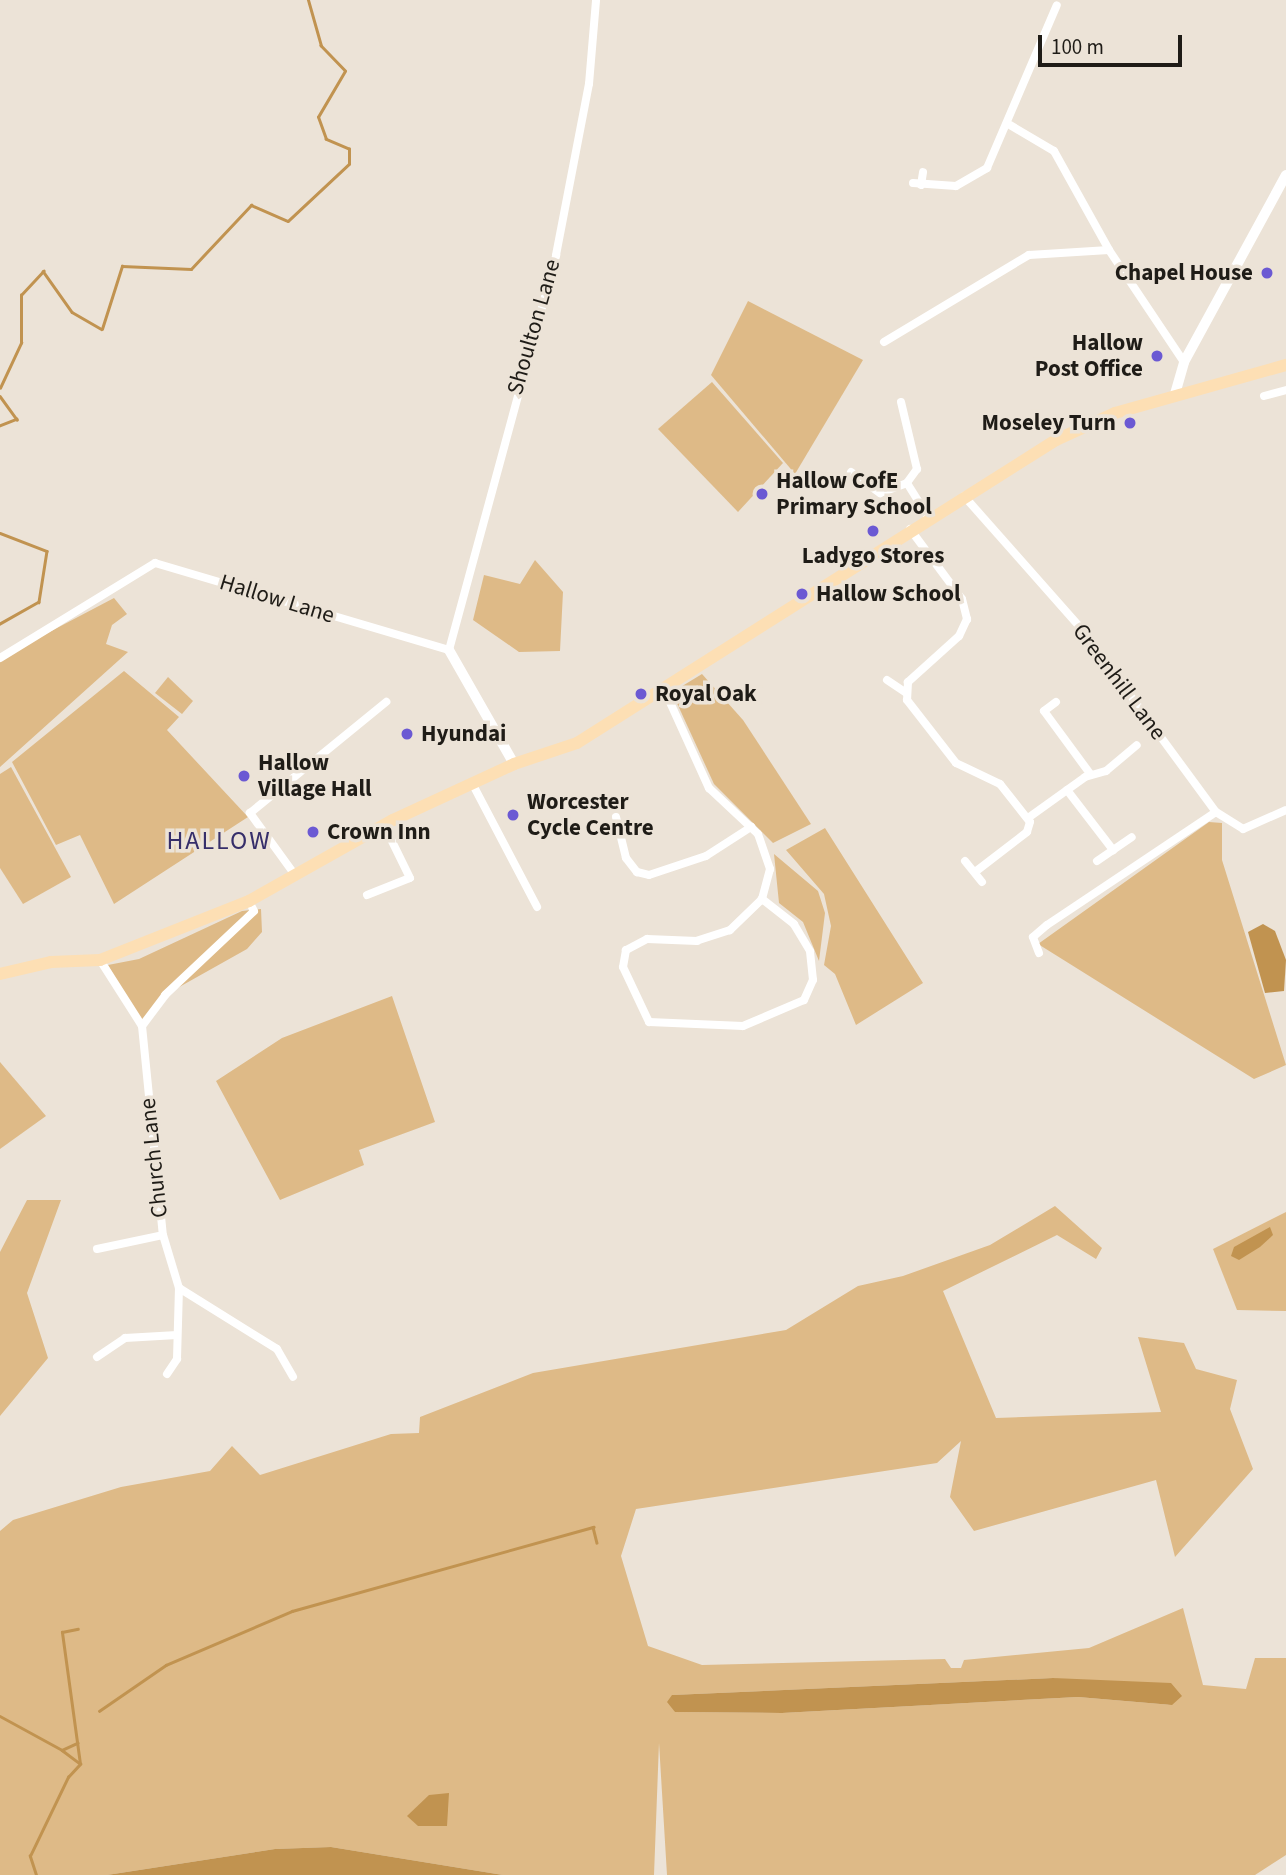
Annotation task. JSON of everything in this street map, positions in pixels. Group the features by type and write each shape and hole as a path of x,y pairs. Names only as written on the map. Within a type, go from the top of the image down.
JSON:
{"main road":[{"path":"0,974 51,962 100,960 249,901 384,825 514,764 577,743 928,516 1056,440 1175,394 1286,365"}],"street":[{"name":"Shoulton Lane","path":"449,650 556,255 589,84 596,0"},
{"path":"923,172 917,184 946,188 975,178 987,168 1010,125 1053,8"},
{"path":"1010,125 1054,151 1109,250 1184,362"},
{"path":"1175,394 1184,362 1286,175"},
{"path":"884,342 1029,255 1109,250"},
{"path":"1264,396 1286,390"},
{"path":"851,472 880,493 907,483 917,469 901,402"},
{"path":"907,483 928,516"},
{"name":"Greenhill Lane","path":"964,496 1080,627 1216,812 1243,829 1286,810"},
{"path":"905,692 917,670 959,636 967,619 962,598 909,529"},
{"name":"Hallow Lane","path":"0,658 155,563 449,650"},
{"path":"449,650 514,764"},
{"path":"887,680 905,692 909,704 956,762 1000,784 1028,818 1027,832 975,872"},
{"path":"664,689 709,788 751,827 764,844 770,869 762,899 744,921 715,937 647,939 626,950 622,967 649,1022 743,1026 804,999 813,980 810,951 794,924 762,899"},
{"path":"295,875 250,813 386,702"},
{"path":"1056,702 1044,711 1091,775"},
{"path":"1028,818 1091,775 1106,771 1137,745"},
{"path":"472,783 537,908"},
{"path":"1067,790 1113,850"},
{"path":"1039,953 1033,937 1047,925 1216,812"},
{"path":"616,817 626,858 637,872 649,875 706,856 751,827"},
{"path":"367,895 411,874 384,825"},
{"path":"1097,862 1132,837"},
{"path":"965,860 982,882"},
{"path":"142,1026 165,995 254,911 249,901"},
{"name":"Church Lane","path":"100,960 142,1026 163,1235 179,1288 177,1359 167,1374"},
{"path":"97,1249 163,1235"},
{"path":"179,1288 277,1349 293,1377"},
{"path":"97,1357 125,1338 177,1335"}],"shaded area":[{"path":"748,301 863,360 795,474 711,375"},
{"path":"712,382 783,463 738,512 658,429"},
{"path":"535,560 563,592 560,651 519,652 473,620 484,575 520,584"},
{"path":"114,598 127,614 112,625 106,644 128,652 0,767 0,658"},
{"path":"124,671 179,717 167,730 248,817 114,904 80,835 56,845 12,762"},
{"path":"702,674 743,720 811,824 773,843 714,784 676,701 679,688"},
{"path":"168,677 193,701 182,714 155,693"},
{"path":"11,767 71,877 23,904 0,868 0,774"},
{"path":"1209,822 1222,823 1222,860 1286,1065 1254,1079 1038,944"},
{"path":"825,828 923,983 856,1025 835,974 824,965 831,926 824,894 786,850"},
{"path":"774,854 818,891 825,913 819,961 803,922 779,903"},
{"path":"261,909 262,932 247,949 165,995 142,1026 108,965 139,959 242,911"},
{"path":"1263,924 1275,931 1286,960 1284,991 1265,993 1248,932"},
{"path":"392,996 435,1122 359,1150 364,1165 280,1200 216,1081 282,1038"},
{"path":"0,1062 46,1116 0,1149"},
{"path":"27,1200 61,1200 27,1293 48,1358 0,1416 0,1252"},
{"path":"1055,1206 1102,1248 1096,1259 1057,1235 943,1291 996,1418 1161,1412 1138,1337 1184,1343 1196,1369 1237,1380 1230,1409 1253,1469 1175,1557 1156,1480 974,1531 950,1497 961,1441 937,1463 636,1509 621,1556 648,1646 702,1665 945,1659 951,1668 961,1668 964,1660 1089,1648 1183,1608 1203,1685 1246,1689 1255,1658 1286,1658 1286,1855 1255,1875 667,1875 659,1743 654,1875 503,1875 331,1847 275,1849 107,1875 0,1875 0,1531 13,1520 121,1487 210,1471 232,1446 260,1475 391,1434 419,1433 420,1417 533,1373 786,1330 858,1286 903,1276 990,1245","holes":["1053,1678 1172,1705 1078,1697 782,1713 675,1712 672,1695"]},
{"path":"1286,1212 1286,1311 1237,1310 1213,1249"},
{"path":"1270,1227 1273,1235 1260,1247 1239,1260 1231,1256 1234,1247"},
{"path":"1053,1678 1171,1683 1182,1696 1172,1705 1078,1697 782,1713 675,1712 667,1702 672,1695"},
{"path":"449,1793 447,1826 418,1826 407,1816 429,1795"},
{"path":"331,1847 503,1875 107,1875 275,1849"}],"waterway":[{"path":"0,388 21,343 21,295 43,271 72,312 102,329 122,266 191,269 251,205 288,221 349,164 349,149 326,139 318,117 345,71 321,46 308,0"},
{"path":"0,396 17,419 0,426"},
{"path":"0,533 47,551 39,602 0,624"},
{"path":"99,1711 166,1665 292,1611 593,1527 597,1543"},
{"path":"36,1875 30,1856 68,1777 80,1764 62,1632 78,1629"},
{"path":"0,1716 62,1750 77,1743"},
{"path":"62,1750 79,1763"}],"place":[{"name":"Chapel House","path":"1267,273"},
{"name":"Hallow Post Office","path":"1157,356"},
{"name":"Moseley Turn","path":"1130,423"},
{"name":"Hallow CofE Primary School","path":"762,494"},
{"name":"Ladygo Stores","path":"873,531"},
{"name":"Hallow School","path":"802,594"},
{"name":"Royal Oak","path":"641,694"},
{"name":"Hyundai","path":"407,734"},
{"name":"Hallow Village Hall","path":"244,776"},
{"name":"Worcester Cycle Centre","path":"513,815"},
{"name":"Crown Inn","path":"313,832"}],"district":[{"name":"HALLOW","path":"219,841"}]}
